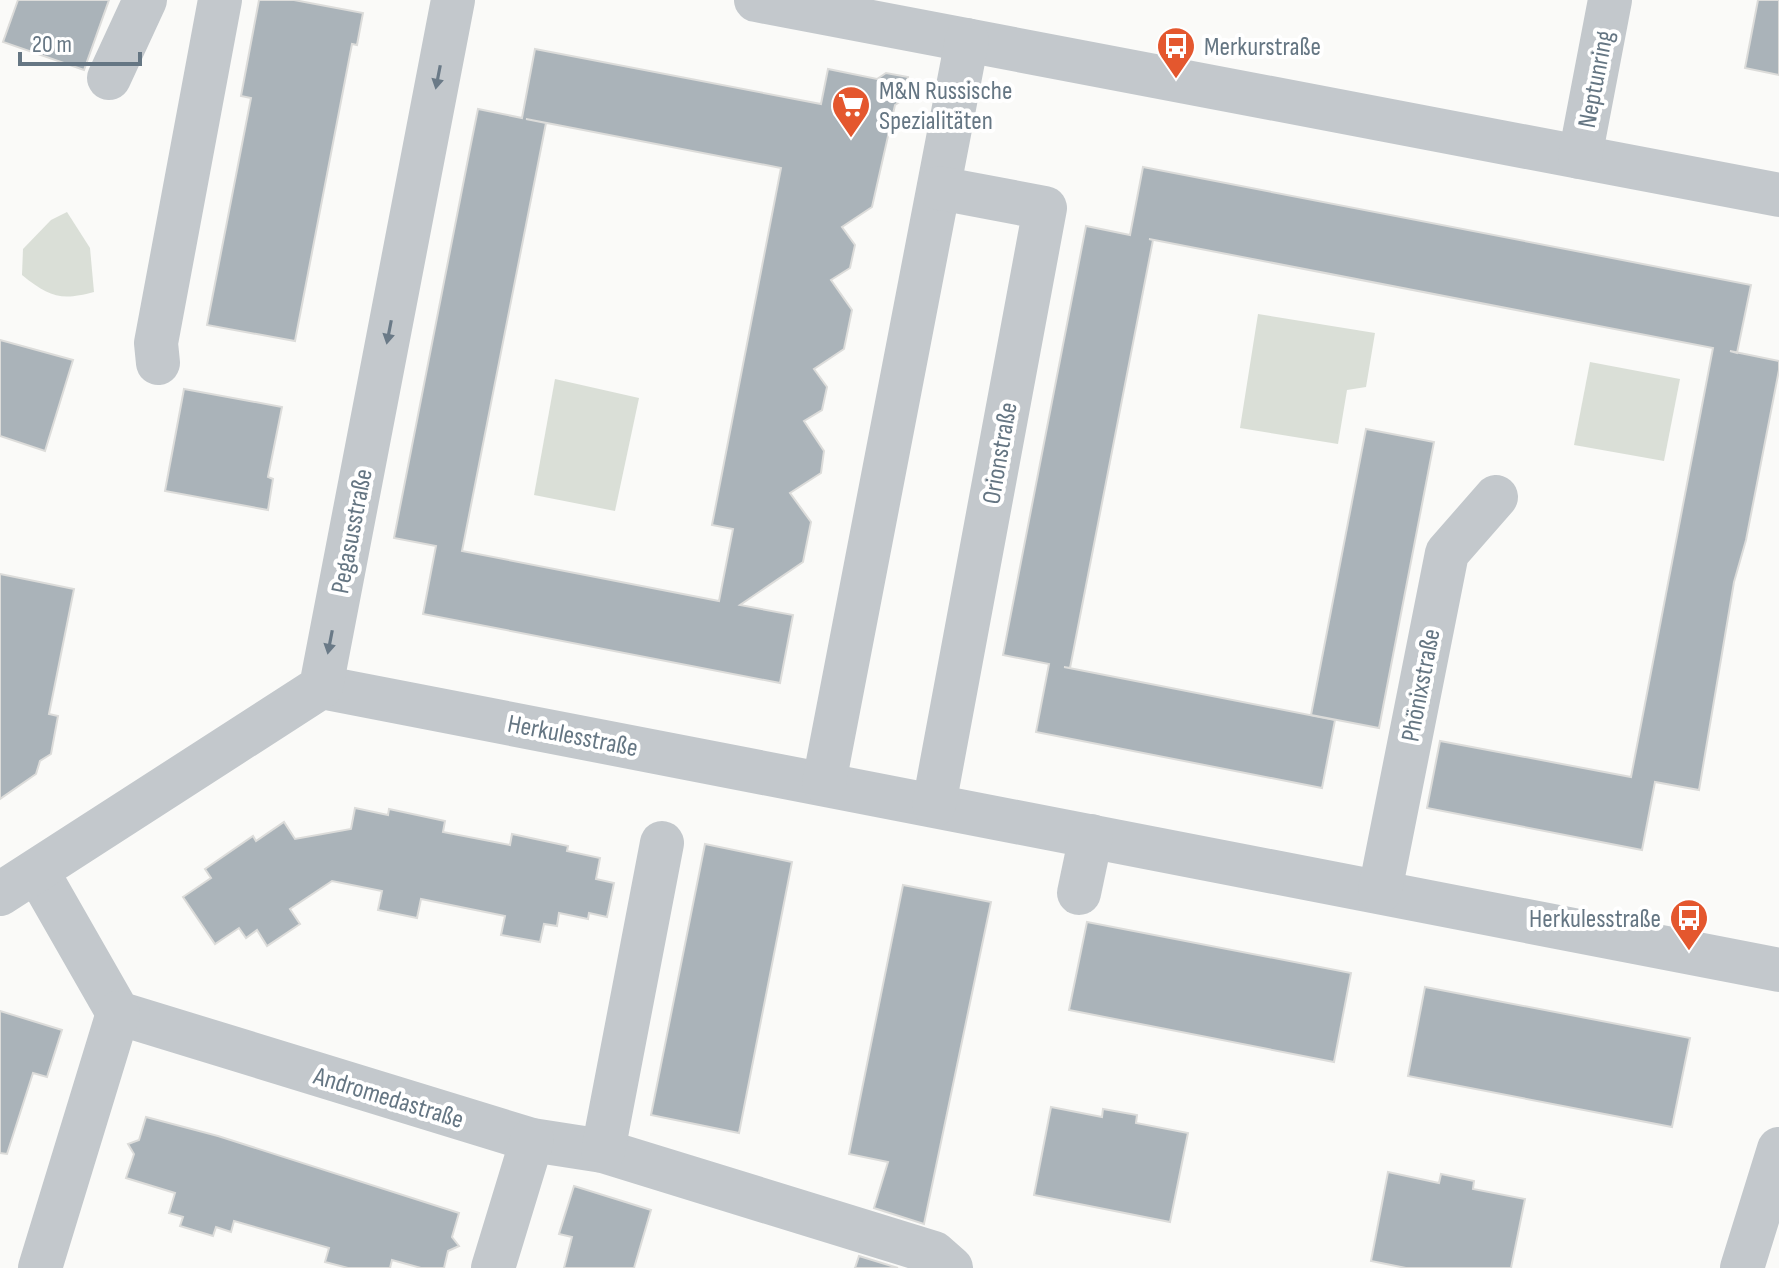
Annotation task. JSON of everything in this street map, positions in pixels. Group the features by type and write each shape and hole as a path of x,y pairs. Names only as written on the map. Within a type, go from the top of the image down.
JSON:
{"street":[{"path":"109,78 145,0"},
{"path":"158,363 156,343 220,0"},
{"name":"Pegasusstraße","path":"321,687 453,0"},
{"path":"756,0 1779,195"},
{"name":"Neptunring","path":"1580,157 1610,0"},
{"path":"824,783 967,40"},
{"name":"Orionstraße","path":"934,805 1045,208 939,188"},
{"name":"Phönixstraße","path":"1380,891 1447,553 1496,497"},
{"path":"0,894 38,873 321,687"},
{"name":"Herkulesstraße","path":"321,687 1779,970"},
{"path":"1079,893 1091,836"},
{"path":"603,1151 662,843"},
{"path":"38,873 118,1013 40,1268"},
{"name":"Andromedastraße","path":"118,1013 532,1140 603,1151 934,1253 951,1268"},
{"path":"493,1268 532,1140"},
{"path":"1742,1268 1779,1149"}],"shaded area":[{"path":"67,212 90,248 94,292 56,295 22,275 23,249 51,220"},
{"path":"1258,314 1375,333 1366,387 1347,390 1338,444 1240,428"},
{"path":"1590,362 1680,379 1664,461 1574,445"},
{"path":"555,379 639,398 615,511 534,495"}],"building":[{"path":"18,0 109,0 84,70 3,42"},
{"path":"259,0 294,0 363,13 357,45 352,44 295,341 207,325 251,98 241,96"},
{"path":"1758,0 1779,0 1779,75 1745,68"},
{"path":"535,49 821,104 828,69 877,79 886,73 908,77 904,99 895,105 872,207 842,227 855,245 850,268 831,280 852,310 844,349 814,369 827,387 822,410 804,421 824,451 821,473 790,493 811,522 803,562 740,605 793,615 780,683 423,614 436,546 394,538 469,154 478,109 522,118","holes":["526,119 781,168 712,525 733,529 719,601 462,551 546,123"]},
{"path":"1143,167 1751,285 1737,352 1779,361 1779,370 1746,540 1734,582 1699,790 1655,782 1642,850 1427,808 1440,741 1631,777 1713,348 1149,239 1153,240 1070,668 1064,667 1335,720 1322,788 1036,732 1049,664 1003,655 1086,226 1130,235"},
{"path":"0,340 73,360 45,451 0,436"},
{"path":"184,389 282,407 268,477 273,479 268,510 165,491"},
{"path":"1366,429 1434,442 1379,728 1311,715"},
{"path":"0,574 74,589 49,714 58,716 51,754 40,761 36,774 0,799"},
{"path":"355,808 388,815 389,809 445,821 443,832 510,845 512,834 568,846 567,851 600,858 596,879 614,883 607,917 589,913 588,919 559,913 557,926 544,924 540,942 501,935 505,916 421,899 417,918 378,910 382,891 332,881 290,909 300,924 267,946 257,930 246,938 239,928 215,944 183,897 211,878 205,869 253,836 256,841 284,822 295,839 351,829"},
{"path":"705,844 792,862 739,1133 651,1115"},
{"path":"903,885 991,902 924,1224 874,1208 888,1162 849,1154"},
{"path":"1087,922 1351,973 1334,1062 1069,1010"},
{"path":"1425,987 1690,1038 1672,1127 1408,1076"},
{"path":"0,1011 62,1030 47,1077 33,1073 7,1154 0,1153"},
{"path":"1051,1107 1102,1117 1103,1109 1137,1115 1136,1123 1188,1133 1170,1222 1034,1195"},
{"path":"146,1117 218,1136 459,1213 452,1237 459,1246 448,1251 444,1268 421,1268 392,1260 390,1268 348,1268 325,1262 329,1248 234,1221 231,1232 216,1227 213,1236 180,1226 183,1217 169,1213 175,1193 126,1178 134,1154 128,1144 139,1140"},
{"path":"1388,1172 1439,1183 1441,1174 1474,1181 1473,1189 1525,1199 1511,1268 1406,1268 1371,1261"},
{"path":"574,1186 651,1210 634,1268 564,1268 572,1237 559,1234"},
{"path":"859,1256 898,1268 855,1268"}],"place":[{"name":"Merkurstraße","path":"1176,80"},
{"name":"M&N Russische Spezialitäten","path":"851,139"},
{"name":"Herkulesstraße","path":"1689,952"}]}
